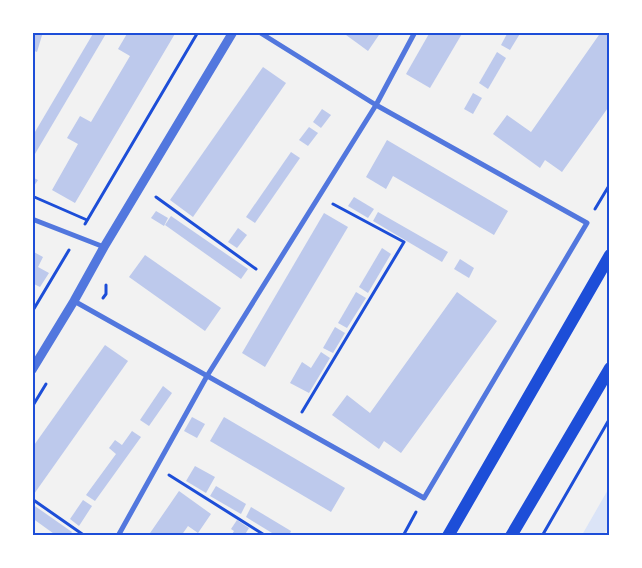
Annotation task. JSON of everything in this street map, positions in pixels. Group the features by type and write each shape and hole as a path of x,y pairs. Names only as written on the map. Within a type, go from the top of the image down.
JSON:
{"main road":[{"path":"448,536 610,255"},
{"path":"511,536 610,368"}],"street":[{"path":"32,370 233,32"},
{"path":"74,301 424,498 588,223 376,104 259,32"},
{"path":"118,536 207,376 376,104 415,32"},
{"path":"32,219 104,247"}],"path":[{"path":"32,312 198,32"},
{"path":"588,223 610,184"},
{"path":"141,186 268,278"},
{"path":"32,196 87,220"},
{"path":"294,425 404,242 319,196"},
{"path":"542,536 610,418"},
{"path":"156,467 266,536"},
{"path":"32,498 85,536"},
{"path":"403,536 424,498"},
{"path":"253,536 257,530"}],"shaded area":[{"path":"609,488 609,527 603,535 582,535"}],"building":[{"path":"32,32 43,32 37,52 32,50"},
{"path":"94,32 107,32 32,159 32,137"},
{"path":"128,32 139,32 143,35 144,32 176,32 75,203 52,190 78,144 67,138 80,116 91,122 130,56 118,49"},
{"path":"342,32 381,32 368,51"},
{"path":"430,32 463,32 430,88 406,74"},
{"path":"508,32 521,32 510,50 501,45"},
{"path":"601,32 610,32 610,105 562,172 545,160 540,168 493,134 507,115 531,132"},
{"path":"497,52 506,58 488,89 479,83"},
{"path":"263,67 286,83 193,217 170,200"},
{"path":"473,93 482,98 473,114 464,109"},
{"path":"322,109 331,115 321,128 313,122"},
{"path":"309,127 318,133 308,146 299,140"},
{"path":"387,140 508,211 494,235 393,176 386,189 366,177"},
{"path":"291,152 300,158 255,223 246,217"},
{"path":"32,177 38,180 32,189"},
{"path":"354,197 374,209 368,218 348,206"},
{"path":"156,211 168,218 164,226 151,218"},
{"path":"378,212 448,252 442,262 373,221"},
{"path":"324,213 348,227 265,367 242,353"},
{"path":"171,216 248,269 241,279 165,225"},
{"path":"238,228 247,235 237,248 228,242"},
{"path":"382,248 391,254 368,293 359,287"},
{"path":"32,251 43,257 38,267 49,273 40,287 32,283"},
{"path":"145,255 221,308 205,331 129,277"},
{"path":"460,259 474,268 469,278 454,269"},
{"path":"356,292 366,298 347,328 338,323"},
{"path":"457,292 497,321 401,453 384,441 379,449 332,415 347,395 370,413"},
{"path":"335,327 345,333 333,353 323,348"},
{"path":"105,345 128,361 34,494 32,493 32,448"},
{"path":"321,352 330,358 309,393 290,383 302,362 311,368"},
{"path":"163,386 172,393 149,426 140,420"},
{"path":"192,417 205,424 197,438 184,431"},
{"path":"224,417 345,488 331,512 210,441"},
{"path":"132,431 141,437 95,501 86,495 116,454 109,448 115,440 122,445"},
{"path":"195,466 215,477 206,493 186,481"},
{"path":"216,486 246,504 241,514 210,496"},
{"path":"179,491 211,514 198,533 188,526 181,536 148,536"},
{"path":"83,500 92,506 79,526 70,519"},
{"path":"32,504 72,532 69,536 57,536 32,518"},
{"path":"251,507 291,531 289,536 277,536 246,517"},
{"path":"237,520 249,528 244,536 231,536 234,531 231,529"}]}
